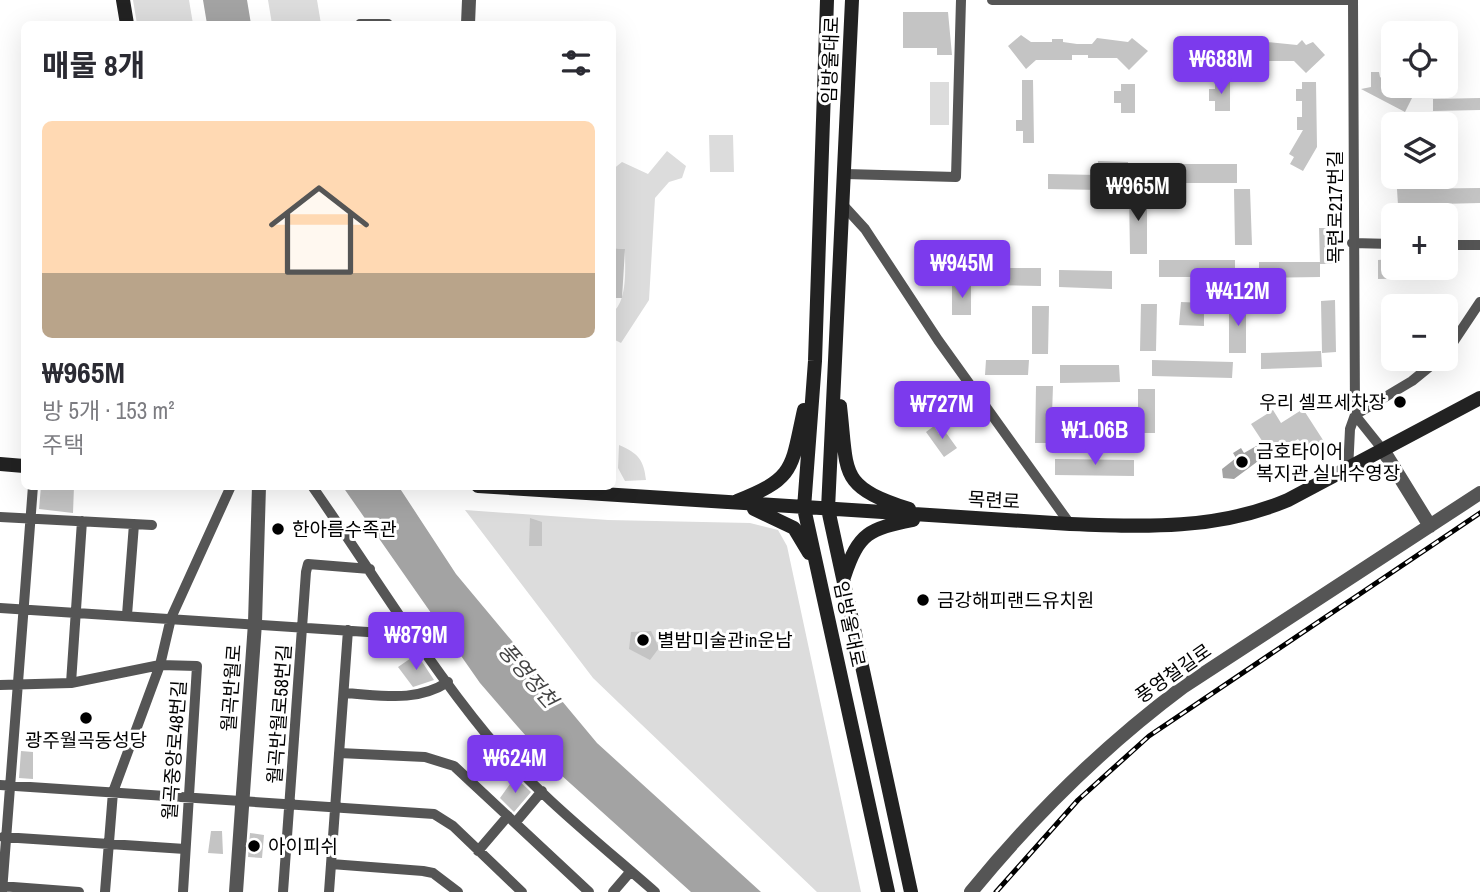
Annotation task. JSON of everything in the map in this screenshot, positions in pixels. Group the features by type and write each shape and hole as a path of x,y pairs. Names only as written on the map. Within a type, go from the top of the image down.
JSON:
{"main road":[{"path":"123,0 126,21"},
{"name":"임방울대로","path":"827,0 815,361 804,508 888,892"},
{"name":"임방울대로","path":"852,0 828,509 911,892"},
{"path":"732,503 773,486 789,470 815,361 836,364 850,478 866,494 931,516"},
{"name":"목련로","path":"538,490 1070,524 1152,527 1214,522 1262,511 1348,471 1480,398"},
{"path":"0,464 21,466"},
{"path":"732,503 777,518 794,528 806,544 820,576"},
{"path":"843,578 857,544 869,532 931,516"}],"street":[{"path":"468,21 469,0"},
{"path":"845,174 956,177 961,0"},
{"path":"992,0 1352,0"},
{"name":"목련로217번길","path":"1348,471 1350,429 1355,415 1352,0"},
{"path":"843,205 865,229 938,340 1070,524"},
{"path":"1352,243 1381,244"},
{"path":"1458,245 1480,245"},
{"path":"1458,335 1480,302"},
{"path":"1424,371 1355,415 1384,450 1430,526"},
{"path":"33,490 18,684 6,785 1,888 79,892"},
{"path":"105,892 113,792 160,665 171,618 229,490"},
{"name":"월곡반월로","path":"236,892 254,623 259,490"},
{"path":"315,490 413,635 488,736 542,791 655,892"},
{"name":"풍영철길로","path":"971,892 1053,800 1146,715 1183,687 1480,493"},
{"path":"0,517 152,525"},
{"path":"71,683 82,521"},
{"path":"127,615 134,524"},
{"name":"월곡반월로58번길","path":"290,804 309,564 370,569"},
{"path":"0,608 413,635"},
{"path":"329,892 348,630"},
{"name":"월곡중앙로48번길","path":"0,685 71,683 160,665 197,666 183,892"},
{"path":"344,693 412,697 427,694 448,682"},
{"path":"339,752 439,759 454,766 589,892"},
{"name":"월곡반월로58번길","path":"6,785 434,814 453,826 522,892"},
{"path":"478,851 515,822 542,791"},
{"path":"282,892 290,804"},
{"path":"3,837 185,849"},
{"path":"331,864 433,873 454,891"},
{"path":"613,892 631,871"}],"shaded area":[{"path":"133,0 189,0 192,21 136,21"},
{"path":"268,0 317,0 320,21 272,21"},
{"path":"930,82 949,82 949,125 930,125"},
{"path":"709,135 733,135 734,172 710,172"},
{"path":"667,151 686,166 682,178 669,182 655,198 649,300 621,343 616,340 616,309 623,292 625,249 616,248 616,167 622,162 648,174"},
{"path":"619,445 639,458 646,480 625,481 618,468"},
{"path":"465,510 608,520 750,523 778,530 787,546 861,892 817,892 593,678"}],"water":[{"path":"203,0 247,0 250,21 206,21"},
{"name":"금호타이어 복지관 실내수영장","path":"1258,445 1265,456 1234,479 1223,478 1222,469 1236,458 1233,453 1241,448 1244,453"},
{"name":"풍영정천","path":"345,490 401,490 456,574 597,743 761,892 691,892 561,775 480,683"}],"building":[{"path":"903,12 948,12 952,55 937,55 937,48 903,48"},
{"path":"1021,35 1031,42 1063,39 1063,42 1077,44 1092,44 1097,38 1128,42 1132,38 1148,51 1129,70 1117,58 1088,58 1088,55 1072,55 1072,60 1036,60 1026,69 1008,46"},
{"path":"1183,39 1215,42 1223,40 1235,52 1216,71 1204,59 1174,59 1174,45"},
{"path":"1302,40 1306,45 1313,42 1325,55 1306,73 1294,61 1257,61 1253,58 1253,46 1267,45 1267,42 1297,45"},
{"path":"1371,72 1379,72 1381,98 1412,98 1405,112 1361,89 1371,87"},
{"path":"1022,80 1033,80 1034,143 1023,143 1023,131 1016,131 1016,120 1022,120"},
{"path":"1215,82 1230,82 1230,111 1215,111 1215,101 1209,101 1209,89 1215,89"},
{"path":"1302,82 1316,82 1317,147 1303,171 1290,164 1294,157 1289,154 1303,130 1297,130 1297,117 1302,117 1302,101 1296,101 1296,89 1302,89"},
{"path":"1121,84 1135,84 1135,113 1121,113 1121,103 1114,103 1114,91 1121,91"},
{"path":"1480,98 1480,110 1433,111 1433,99"},
{"path":"1098,161 1128,162 1128,181 1100,181 1100,190 1048,189 1048,174 1097,175"},
{"path":"1149,164 1237,164 1237,183 1149,183"},
{"path":"1480,188 1480,203 1398,203 1397,189"},
{"path":"1234,189 1250,189 1252,245 1235,245"},
{"path":"1129,193 1147,193 1147,254 1130,254"},
{"path":"1319,228 1335,228 1335,264 1320,264"},
{"path":"616,248 625,249 622,298 616,298"},
{"path":"1159,260 1235,260 1235,277 1159,277"},
{"path":"1378,260 1381,260 1381,279 1378,279"},
{"path":"1259,262 1320,262 1320,277 1259,278"},
{"path":"982,268 1041,268 1041,286 982,285"},
{"path":"1059,270 1112,271 1112,289 1059,287"},
{"path":"952,284 971,284 971,315 952,315"},
{"path":"1335,300 1336,352 1322,353 1321,301"},
{"path":"1181,302 1204,303 1204,326 1179,325"},
{"path":"1229,303 1246,303 1246,353 1229,353"},
{"path":"1141,304 1157,304 1156,351 1140,351"},
{"path":"1032,306 1049,306 1048,354 1032,354"},
{"path":"1321,351 1322,367 1261,369 1261,353"},
{"path":"986,360 1029,360 1028,375 985,375"},
{"path":"1152,360 1233,362 1232,378 1152,376"},
{"path":"1060,365 1119,365 1120,382 1060,383"},
{"path":"1036,386 1053,386 1051,443 1035,443"},
{"path":"1138,389 1155,389 1155,433 1138,433"},
{"path":"1303,409 1323,440 1306,451 1298,439 1272,456 1251,424 1273,410 1281,423"},
{"path":"934,426 939,434 944,430 957,448 944,457 926,432"},
{"path":"1055,459 1134,460 1134,476 1055,475"},
{"path":"41,490 74,490 73,513 39,509"},
{"path":"530,518 542,522 542,546 529,546"},
{"name":"별밤미술관in운남","path":"651,631 659,648 650,660 629,649 631,632"},
{"path":"417,654 434,680 413,687 398,667"},
{"path":"21,751 33,752 33,779 19,778"},
{"path":"515,777 531,792 514,812 500,798"},
{"path":"211,831 222,831 223,854 208,853"},
{"name":"아이피쉬","path":"250,833 264,835 262,858 248,857"}],"railway":[{"path":"996,892 1078,800 1149,736 1480,513"}],"place":[{"name":"우리 셀프세차장","path":"1400,402"},
{"name":"금호타이어 복지관 실내수영장","path":"1242,462"},
{"name":"한아름수족관","path":"278,529"},
{"name":"금강해피랜드유치원","path":"923,600"},
{"name":"별밤미술관in운남","path":"643,640"},
{"name":"광주월곡동성당","path":"86,718"},
{"name":"아이피쉬","path":"254,846"}]}
